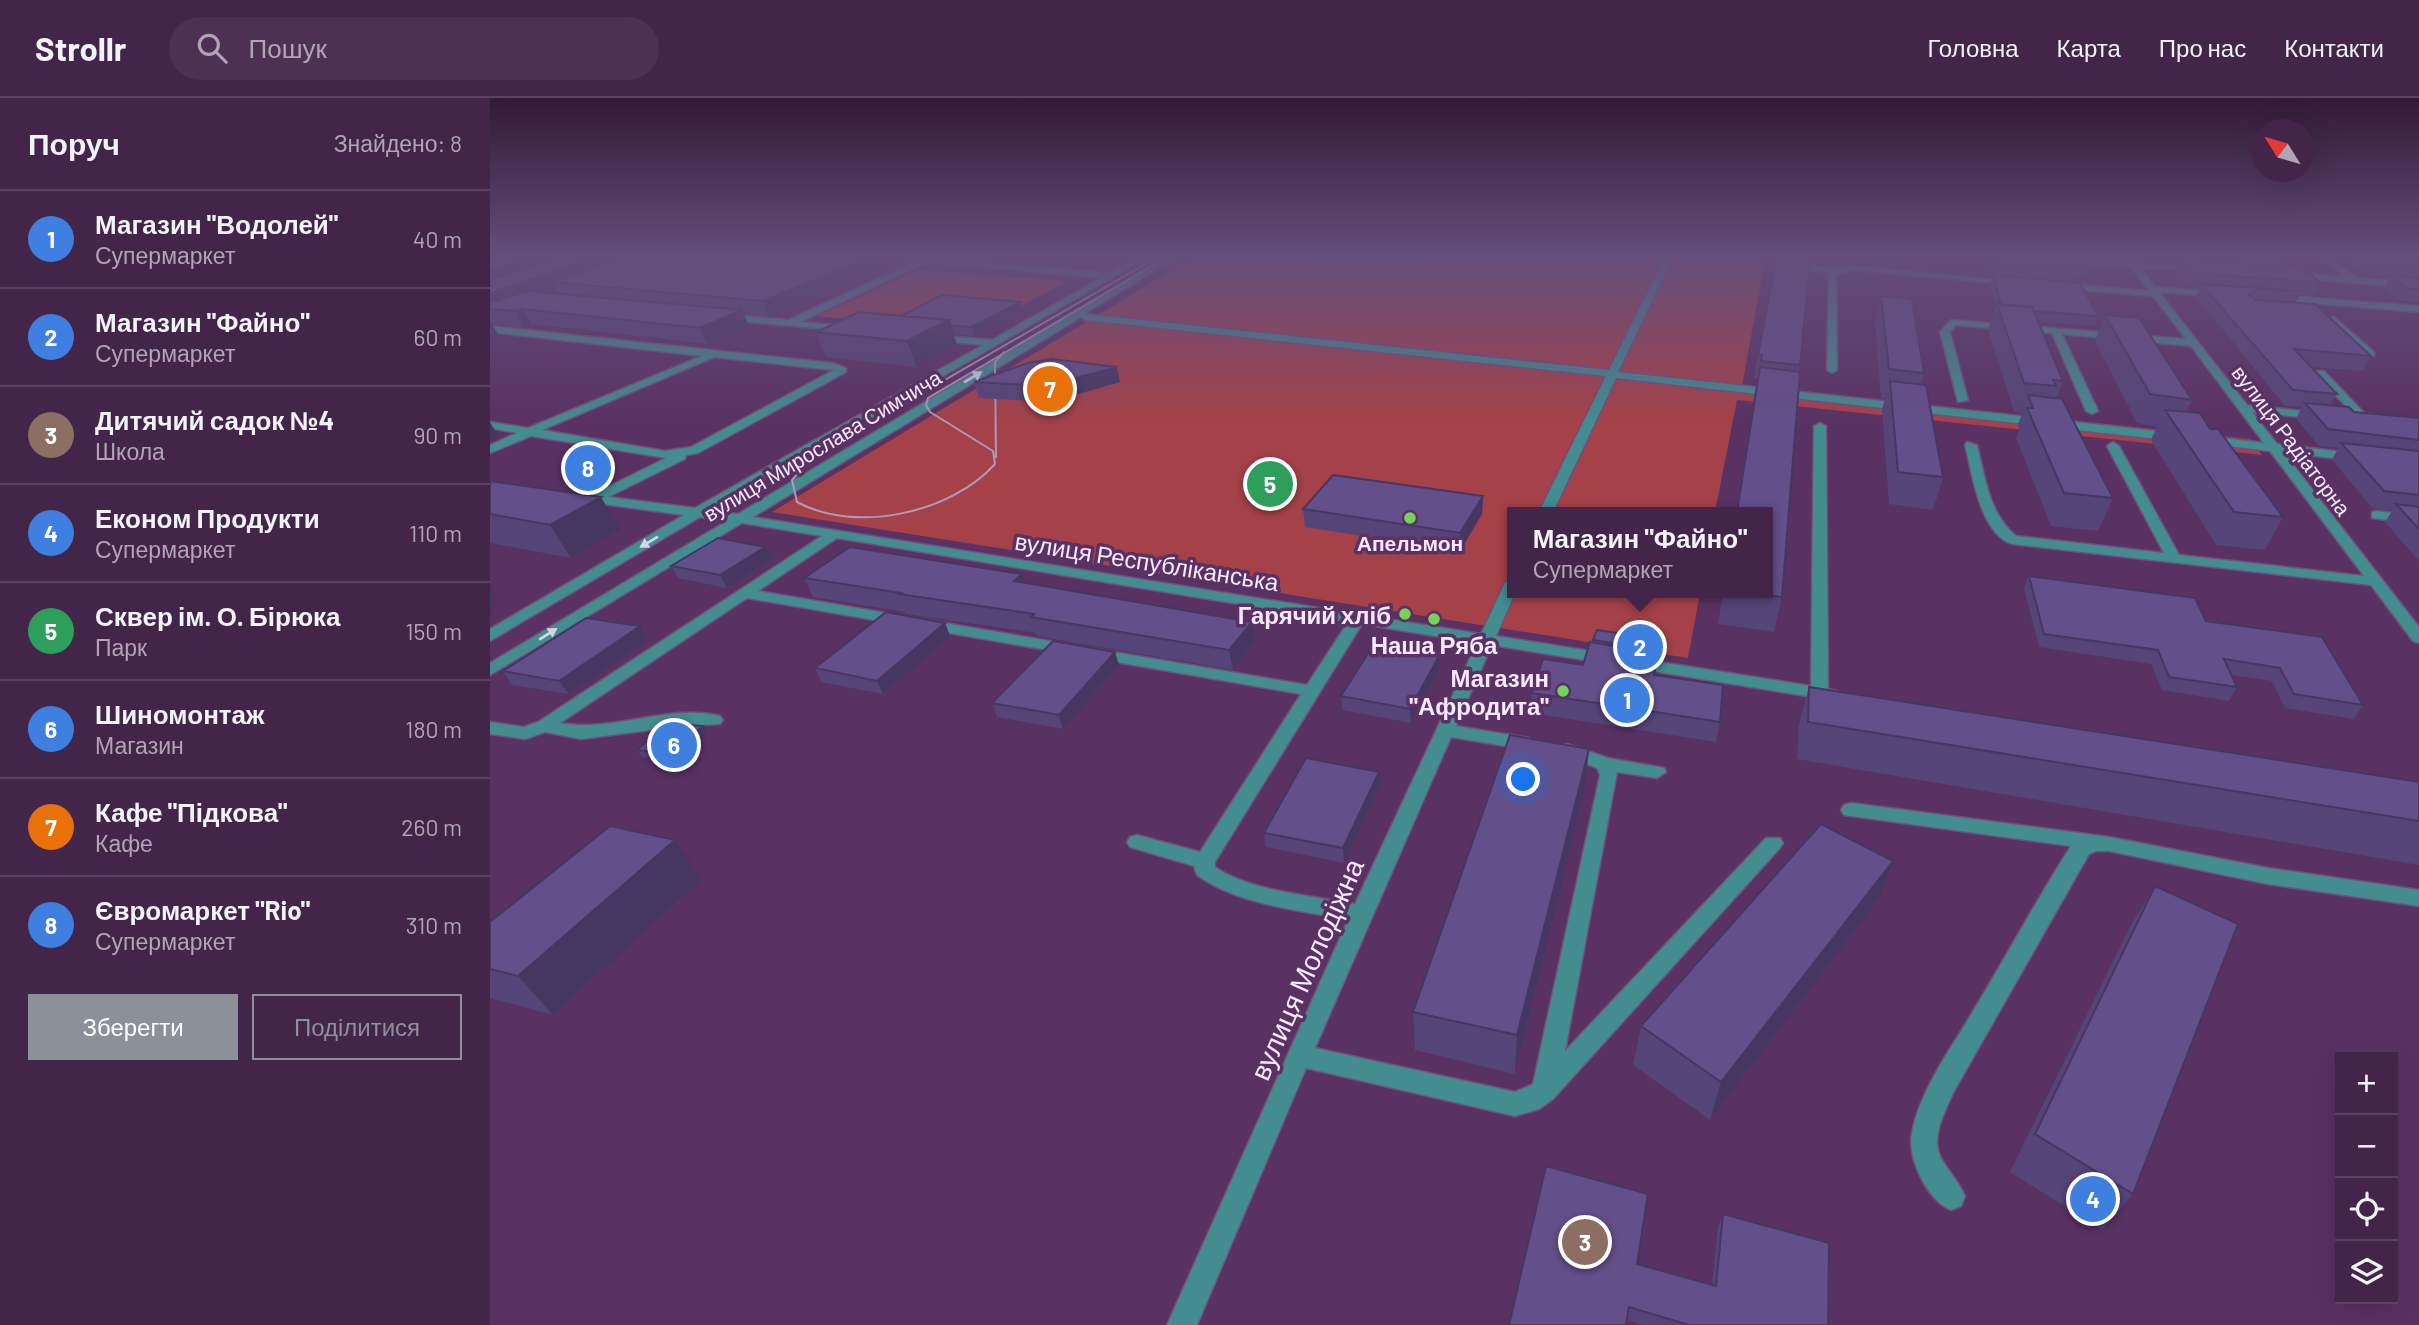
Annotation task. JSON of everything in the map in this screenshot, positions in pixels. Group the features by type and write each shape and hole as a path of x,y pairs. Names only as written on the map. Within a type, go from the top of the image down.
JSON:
{"street":[{"path":"790,323 813,312"},
{"name":"вулиця Мирослава Симчича","path":"490,636 697,513 1047,312"},
{"name":"вулиця Мирослава Симчича","path":"490,670 1081,312"},
{"path":"1548,507 1642,312"},
{"path":"1832,312 1832,370"},
{"name":"вулиця Радіаторна","path":"2170,312 2419,638"},
{"path":"2322,312 2370,354"},
{"path":"710,316 856,329"},
{"path":"1085,317 2367,458"},
{"path":"1962,400 1945,332 1951,324 1968,323 2194,343"},
{"path":"490,329 832,366 842,370 685,454 593,499"},
{"path":"2056,331 2092,411"},
{"path":"490,342 520,333"},
{"path":"923,336 993,343"},
{"path":"490,449 712,354"},
{"path":"2319,373 2365,420"},
{"path":"2245,408 2379,421"},
{"path":"490,425 665,455 685,454"},
{"path":"1819,693 1820,426"},
{"path":"1971,445 1990,511 2003,534 2012,540 2373,581"},
{"path":"2113,446 2174,559"},
{"name":"вулиця Республіканська","path":"567,495 834,534 1847,697"},
{"path":"2377,515 2419,520"},
{"path":"490,728 525,733 544,726 834,534"},
{"path":"743,593 1312,691"},
{"name":"вулиця Молодіжна","path":"1182,1325 1361,914 1507,593"},
{"path":"1359,617 1205,860 1204,870 1208,875 1231,885 1361,914"},
{"path":"544,726 581,733 681,720 715,720"},
{"path":"1447,730 1575,751 1605,764 1657,772"},
{"path":"1544,1091 1606,792 1609,775 1605,764"},
{"path":"1851,810 2094,842 2268,876 2419,898"},
{"path":"1137,842 1205,860"},
{"path":"1951,1196 1928,1166 1922,1139 1929,1117 1944,1085 2078,852 2094,842"},
{"path":"1301,1056 1515,1104 1530,1101 1544,1091 1773,844"}],"shaded area":[{"path":"825,312 1009,312 975,331 817,316"},
{"path":"1102,312 1756,312 1742,386 2250,439 2262,455 1737,400 1716,507 1507,507 1507,598 1699,598 1688,658 772,512"}],"building":[{"path":"553,312 737,312 700,328"},
{"path":"858,312 949,320 907,341 816,332"},
{"path":"908,312 1000,312 972,327 951,326 949,320 901,316"},
{"path":"1766,312 1805,312 1800,365 1761,361 1762,355 1758,355"},
{"path":"1883,312 1914,312 1924,373 1889,369"},
{"path":"2000,312 2034,312 2063,381 2053,380 2056,386 2024,383"},
{"path":"2049,312 2096,312 2098,316"},
{"path":"2226,312 2324,312 2371,356 2294,349 2337,394 2293,390"},
{"path":"2105,315 2139,318 2192,400 2150,394"},
{"path":"1052,359 1117,367 1046,386 974,382 1028,363"},
{"path":"1760,367 1800,372 1782,597 1773,596 1773,507 1738,507"},
{"path":"1890,381 1926,385 1943,477 1898,472"},
{"path":"2028,395 2062,399 2113,498 2064,493 2027,408 2033,408"},
{"path":"2305,403 2349,407 2354,412 2419,418 2419,440 2328,429"},
{"path":"2165,410 2200,413 2210,429 2218,429 2283,517 2234,512"},
{"path":"2341,443 2419,451 2419,495 2384,491"},
{"path":"1333,475 1483,496 1460,533 1303,509"},
{"path":"490,481 601,497 550,525 490,514"},
{"path":"2396,504 2419,507 2419,529"},
{"path":"718,538 765,547 720,575 671,566"},
{"path":"850,547 1022,574 1014,581 1252,622 1229,650 1031,617 1034,614 804,578"},
{"path":"2029,576 2195,598 2206,621 2322,637 2363,705 2294,694 2280,668 2224,659 2237,687 2169,677 2158,650 2044,634"},
{"path":"886,612 945,623 877,681 815,668"},
{"path":"586,618 640,626 559,681 503,671"},
{"path":"1597,630 1660,639 1658,650 1593,640"},
{"path":"1053,641 1115,652 1059,715 992,703"},
{"path":"1590,642 1657,653 1654,675 1723,685 1720,722 1532,693 1543,659 1583,665"},
{"path":"1374,644 1439,656 1410,709 1341,696"},
{"path":"1809,687 2419,782 2419,821 1808,722"},
{"path":"668,723 703,726 672,754 637,750"},
{"path":"1510,735 1589,749 1517,1035 1413,1012"},
{"path":"1306,758 1379,772 1343,848 1264,833"},
{"path":"1821,824 1893,861 1721,1082 1641,1026"},
{"path":"610,826 675,840 518,976 490,969 490,922"},
{"path":"2155,886 2238,924 2133,1194 2035,1134"},
{"path":"1546,1166 1648,1194 1637,1264 1716,1286 1723,1214 1829,1243 1828,1325 1689,1325 1629,1307 1626,1325 1509,1325"}],"tram line":[{"path":"1002,354 928,398 926,405 930,412 993,451 995,464 976,481 929,506 874,517 821,512 797,502 792,480 815,455 1062,312"},
{"path":"1002,354 1073,312"},
{"path":"996,457 995,362 1002,354"}],"place":[{"name":"Кафе \"Підкова\"","path":"1050,389"},
{"name":"Євромаркет \"Rio\"","path":"588,468"},
{"name":"Сквер ім. О. Бірюка","path":"1270,484"},
{"name":"Апельмон","path":"1410,518"},
{"name":"Гарячий хліб","path":"1405,614"},
{"name":"Наша Ряба","path":"1434,619"},
{"name":"Магазин \"Файно\"","path":"1640,647"},
{"name":"Магазин \"Афродита\"","path":"1563,691"},
{"name":"Магазин \"Водолей\"","path":"1627,700"},
{"name":"Шиномонтаж","path":"674,745"},
{"name":"Економ Продукти","path":"2093,1199"},
{"name":"Дитячий садок №4","path":"1585,1242"}]}
